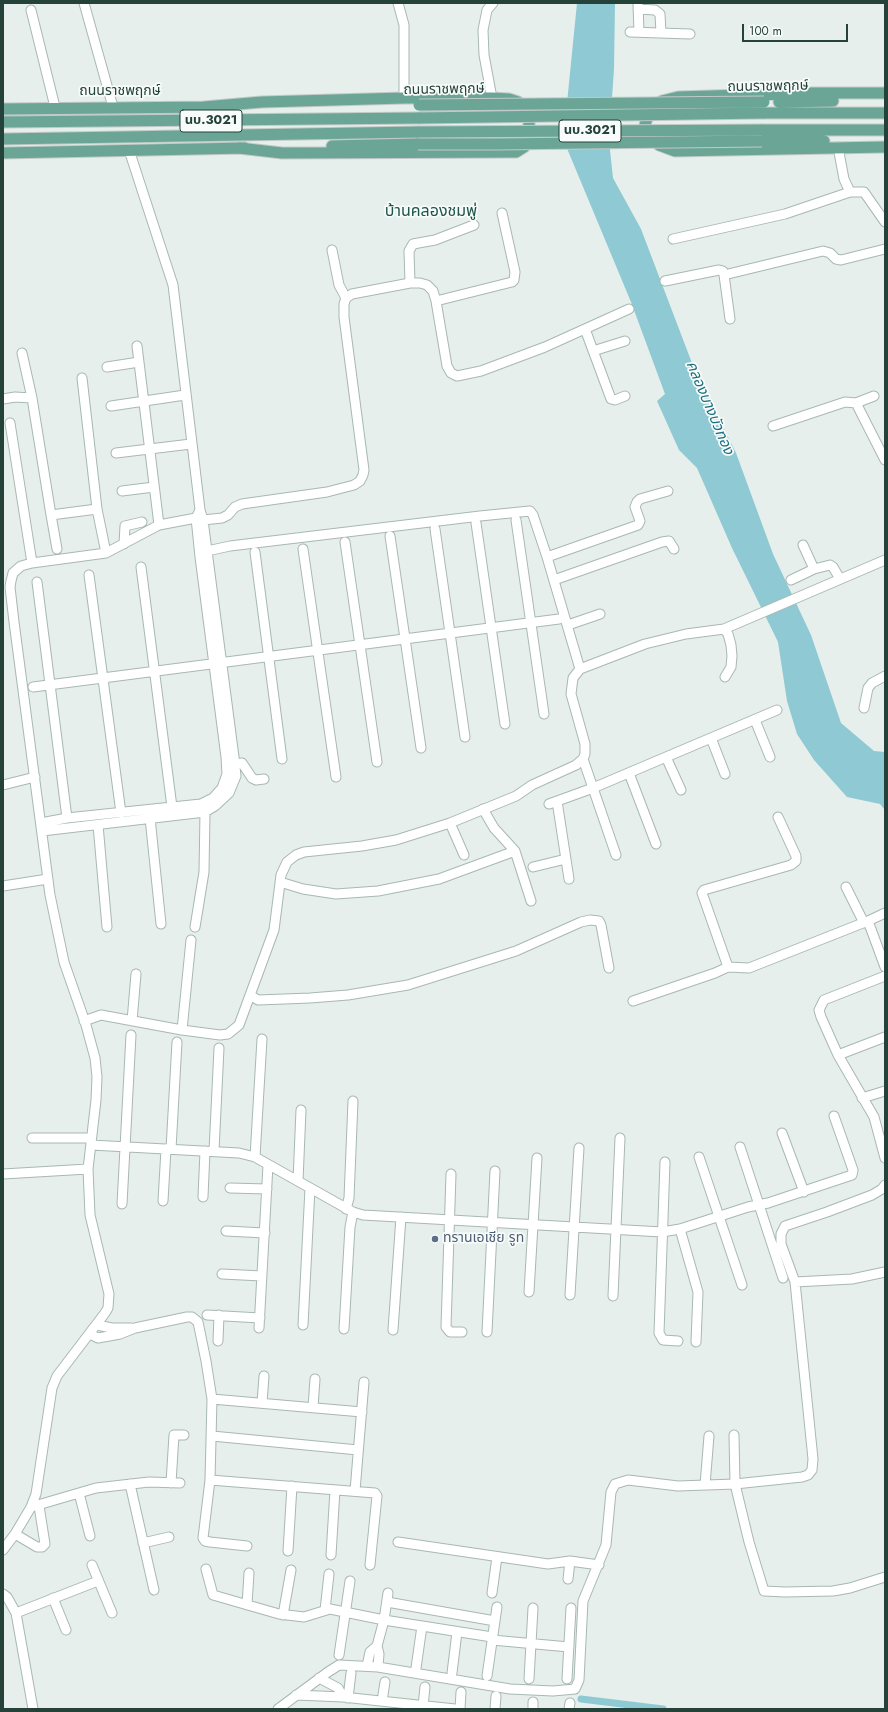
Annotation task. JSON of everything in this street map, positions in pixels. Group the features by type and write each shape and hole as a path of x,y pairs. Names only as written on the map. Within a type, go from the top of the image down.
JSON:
{"main road":[{"path":"885,93 811,93 684,97 662,101 649,112 645,125 648,134 659,145 675,151 838,147 885,148"},
{"path":"204,107 242,102 404,98 492,98 509,99 518,102 525,107 530,114 526,143 524,147 516,152 282,153 238,148"},
{"name":"ถนนราชพฤกษ์","path":"3,122 420,118 764,108 885,100"},
{"name":"ถนนราชพฤกษ์","path":"3,109 55,107 204,107 244,109 419,105 764,108 885,113"},
{"name":"นบ.3021","path":"3,139 418,138 762,130 885,130"},
{"name":"นบ.3021","path":"3,153 238,148 418,138 498,144 885,141"}],"street":[{"path":"84,3 113,107"},
{"path":"398,3 404,25 404,98"},
{"path":"492,98 484,55 483,30 487,10 493,3"},
{"path":"661,33 660,14 655,10 638,6 634,32 661,33 690,34"},
{"path":"31,10 55,107"},
{"path":"838,147 844,179 850,192"},
{"path":"129,150 173,285 199,518 218,663 226,757 226,774 222,788 203,808 204,872 195,927"},
{"path":"672,239 786,214 850,192 864,192 885,222"},
{"path":"436,301 512,282 514,280 515,272 502,213"},
{"path":"410,283 410,246 413,244 435,240 474,225"},
{"path":"724,275 822,251 830,253 836,259 841,260 885,249"},
{"path":"16,1534 37,1547 45,1544 35,1506 52,1388 57,1376 97,1325 108,1308 109,1294 90,1216 88,1169 96,1100 97,1077 94,1058 84,1021 64,962 48,879 10,587 13,573 21,566 32,563 106,553 159,525 228,515 235,507 242,504 327,492 354,485 360,481 364,475 364,470 344,317 344,304 346,298 339,285 332,250"},
{"path":"664,281 719,270 723,271 730,319"},
{"path":"346,298 359,292 410,283 420,282 427,285 433,291 436,301 447,366 451,373 457,376 472,373 524,355 629,309"},
{"path":"584,329 611,399 616,400 625,396"},
{"path":"593,351 625,341"},
{"path":"137,346 159,525"},
{"path":"22,353 32,398 58,549"},
{"path":"107,366 139,362"},
{"path":"82,378 97,509 106,553"},
{"path":"111,406 185,395"},
{"path":"773,426 845,402 856,403 874,396"},
{"path":"3,399 15,397 32,398"},
{"path":"856,403 885,460"},
{"path":"10,423 32,563"},
{"path":"116,453 191,444"},
{"path":"122,491 154,487"},
{"path":"547,556 638,525 640,521 635,507 637,502 640,499 668,491"},
{"path":"51,515 97,509"},
{"path":"204,551 230,546 530,511 533,515 547,556 580,669"},
{"path":"516,520 544,714"},
{"path":"124,544 125,526 142,522"},
{"path":"476,523 505,724"},
{"path":"435,529 465,737"},
{"path":"390,536 420,748"},
{"path":"554,580 662,542 669,541 674,549"},
{"path":"345,542 376,762"},
{"path":"803,545 814,569"},
{"path":"303,549 336,777"},
{"path":"255,552 282,759"},
{"path":"84,1021 98,1015 182,1030 220,1035 228,1034 239,1025 274,930 280,882 287,862 296,855 304,852 362,846 396,840 450,822 516,796 532,785 576,765 583,759 585,754 585,744 571,694 573,678 580,669 645,644 686,634 724,629 885,560"},
{"path":"791,580 814,569 830,565 833,566 840,579"},
{"path":"141,567 172,807"},
{"path":"3,572 13,573"},
{"path":"89,575 121,813"},
{"path":"37,582 67,818"},
{"path":"568,625 600,614"},
{"path":"33,687 559,619"},
{"path":"724,629 728,634 732,656 731,667 725,677"},
{"path":"42,827 98,825 150,818 215,806 229,793 236,776 235,764 218,663"},
{"path":"864,708 868,688 872,683 885,676"},
{"path":"569,879 566,858 553,802 593,788 777,710"},
{"path":"755,720 770,757"},
{"path":"711,738 725,774"},
{"path":"666,757 681,790"},
{"path":"583,759 616,856"},
{"path":"235,764 242,763 252,778 256,780 264,779"},
{"path":"629,773 656,844"},
{"path":"3,785 35,777"},
{"path":"42,827 67,818 172,807 203,808"},
{"path":"483,809 494,828 515,851 531,901"},
{"path":"728,967 702,893 704,890 792,865 796,861 796,856 778,817"},
{"path":"150,818 160,924"},
{"path":"450,822 464,855"},
{"path":"98,825 106,927"},
{"path":"280,882 303,889 336,894 378,891 439,879 515,851"},
{"path":"533,867 566,858"},
{"path":"3,886 48,879"},
{"path":"846,887 866,922 885,967"},
{"path":"633,1001 708,976 728,967 735,969 749,968 866,922 885,913"},
{"path":"250,996 258,1000 325,997 376,992 408,985 516,951 581,922 590,920 598,921 601,925 609,968"},
{"path":"182,1030 191,940"},
{"path":"132,1020 136,974"},
{"path":"885,976 824,1000 819,1010 838,1055 862,1098 880,1121 885,1158"},
{"path":"122,1204 131,1035"},
{"path":"838,1055 885,1037"},
{"path":"254,1157 262,1039"},
{"path":"163,1201 169,1149 177,1042"},
{"path":"203,1197 219,1048"},
{"path":"862,1098 885,1091"},
{"path":"344,1329 350,1227 349,1198 353,1100"},
{"path":"298,1181 301,1110"},
{"path":"32,1138 91,1142 125,1147 239,1153 254,1157 350,1210 363,1215 662,1232 680,1229 719,1218 748,1207 804,1192 852,1175 853,1170 834,1116"},
{"path":"782,1133 804,1192"},
{"path":"612,1296 620,1138"},
{"path":"740,1147 783,1278"},
{"path":"570,1295 579,1148"},
{"path":"529,1292 537,1158"},
{"path":"699,1158 742,1285"},
{"path":"665,1162 659,1333 663,1340 678,1341"},
{"path":"260,1328 268,1166"},
{"path":"3,1174 88,1169"},
{"path":"487,1332 495,1171"},
{"path":"451,1174 446,1327 450,1332 462,1332"},
{"path":"278,1709 339,1665 378,1667 510,1689 553,1691 575,1689 579,1680 583,1601 606,1545 611,1492 615,1484 628,1480 678,1486 735,1484 802,1477 808,1475 812,1470 813,1459 795,1282 781,1244 781,1234 785,1226 872,1195 882,1189 885,1185"},
{"path":"230,1188 267,1189"},
{"path":"303,1325 310,1188"},
{"path":"393,1330 401,1217"},
{"path":"680,1229 698,1292 696,1342"},
{"path":"226,1231 265,1233"},
{"path":"795,1282 852,1278 885,1272"},
{"path":"222,1274 262,1276"},
{"path":"207,1314 260,1318"},
{"path":"218,1341 219,1315"},
{"path":"90,1334 98,1338 120,1334 135,1328 187,1317 192,1317 198,1322 212,1399 210,1480 203,1538 210,1542 247,1546"},
{"path":"97,1325 112,1328 135,1328"},
{"path":"262,1403 264,1376"},
{"path":"313,1407 316,1379"},
{"path":"355,1491 364,1382"},
{"path":"212,1399 362,1412"},
{"path":"3,1550 35,1506 96,1488 130,1484 175,1483 174,1435 184,1435"},
{"path":"734,1435 735,1484 751,1549 764,1591 833,1591 850,1588 885,1577"},
{"path":"212,1436 358,1450"},
{"path":"705,1485 709,1436"},
{"path":"210,1480 375,1493 377,1496 370,1565"},
{"path":"130,1484 154,1590"},
{"path":"288,1551 292,1486"},
{"path":"331,1555 335,1490"},
{"path":"79,1493 90,1536"},
{"path":"143,1543 169,1537"},
{"path":"398,1542 548,1564 570,1561 599,1565"},
{"path":"492,1593 497,1557"},
{"path":"568,1579 570,1561"},
{"path":"92,1565 112,1613"},
{"path":"206,1568 213,1595 284,1614 304,1617 312,1616 325,1610 345,1611 384,1620 492,1639 569,1648"},
{"path":"284,1614 291,1570"},
{"path":"247,1605 249,1573"},
{"path":"325,1610 329,1574"},
{"path":"16,1613 98,1581"},
{"path":"339,1655 350,1581"},
{"path":"3,1594 7,1597 16,1613 33,1709"},
{"path":"53,1598 66,1630"},
{"path":"378,1667 379,1654 377,1646 388,1598 495,1620"},
{"path":"487,1676 497,1607"},
{"path":"529,1679 533,1608"},
{"path":"567,1679 571,1608"},
{"path":"416,1668 422,1626"},
{"path":"452,1672 457,1632"},
{"path":"367,1666 370,1652 377,1646"},
{"path":"346,1697 351,1673"},
{"path":"319,1678 338,1688 346,1697"},
{"path":"382,1702 385,1682"},
{"path":"423,1706 424,1687"},
{"path":"460,1709 461,1692"},
{"path":"296,1695 346,1697 455,1709"},
{"path":"495,1709 496,1696"}],"water":[{"name":"คลองบางบัวทอง","path":"577,3 615,3 614,69 609,141 613,178 641,229 695,371 736,453 773,554 811,635 841,723 874,751 885,752 885,810 880,804 847,797 814,760 797,734 787,701 778,642 732,548 697,468 679,450 657,401 665,394 631,302 566,146 567,103"}],"waterway":[{"path":"581,1699 663,1709"}],"place":[{"name":"ทรานเอเชีย รูท","path":"435,1239"}],"district":[{"name":"บ้านคลองชมพู่","path":"431,212"}]}
